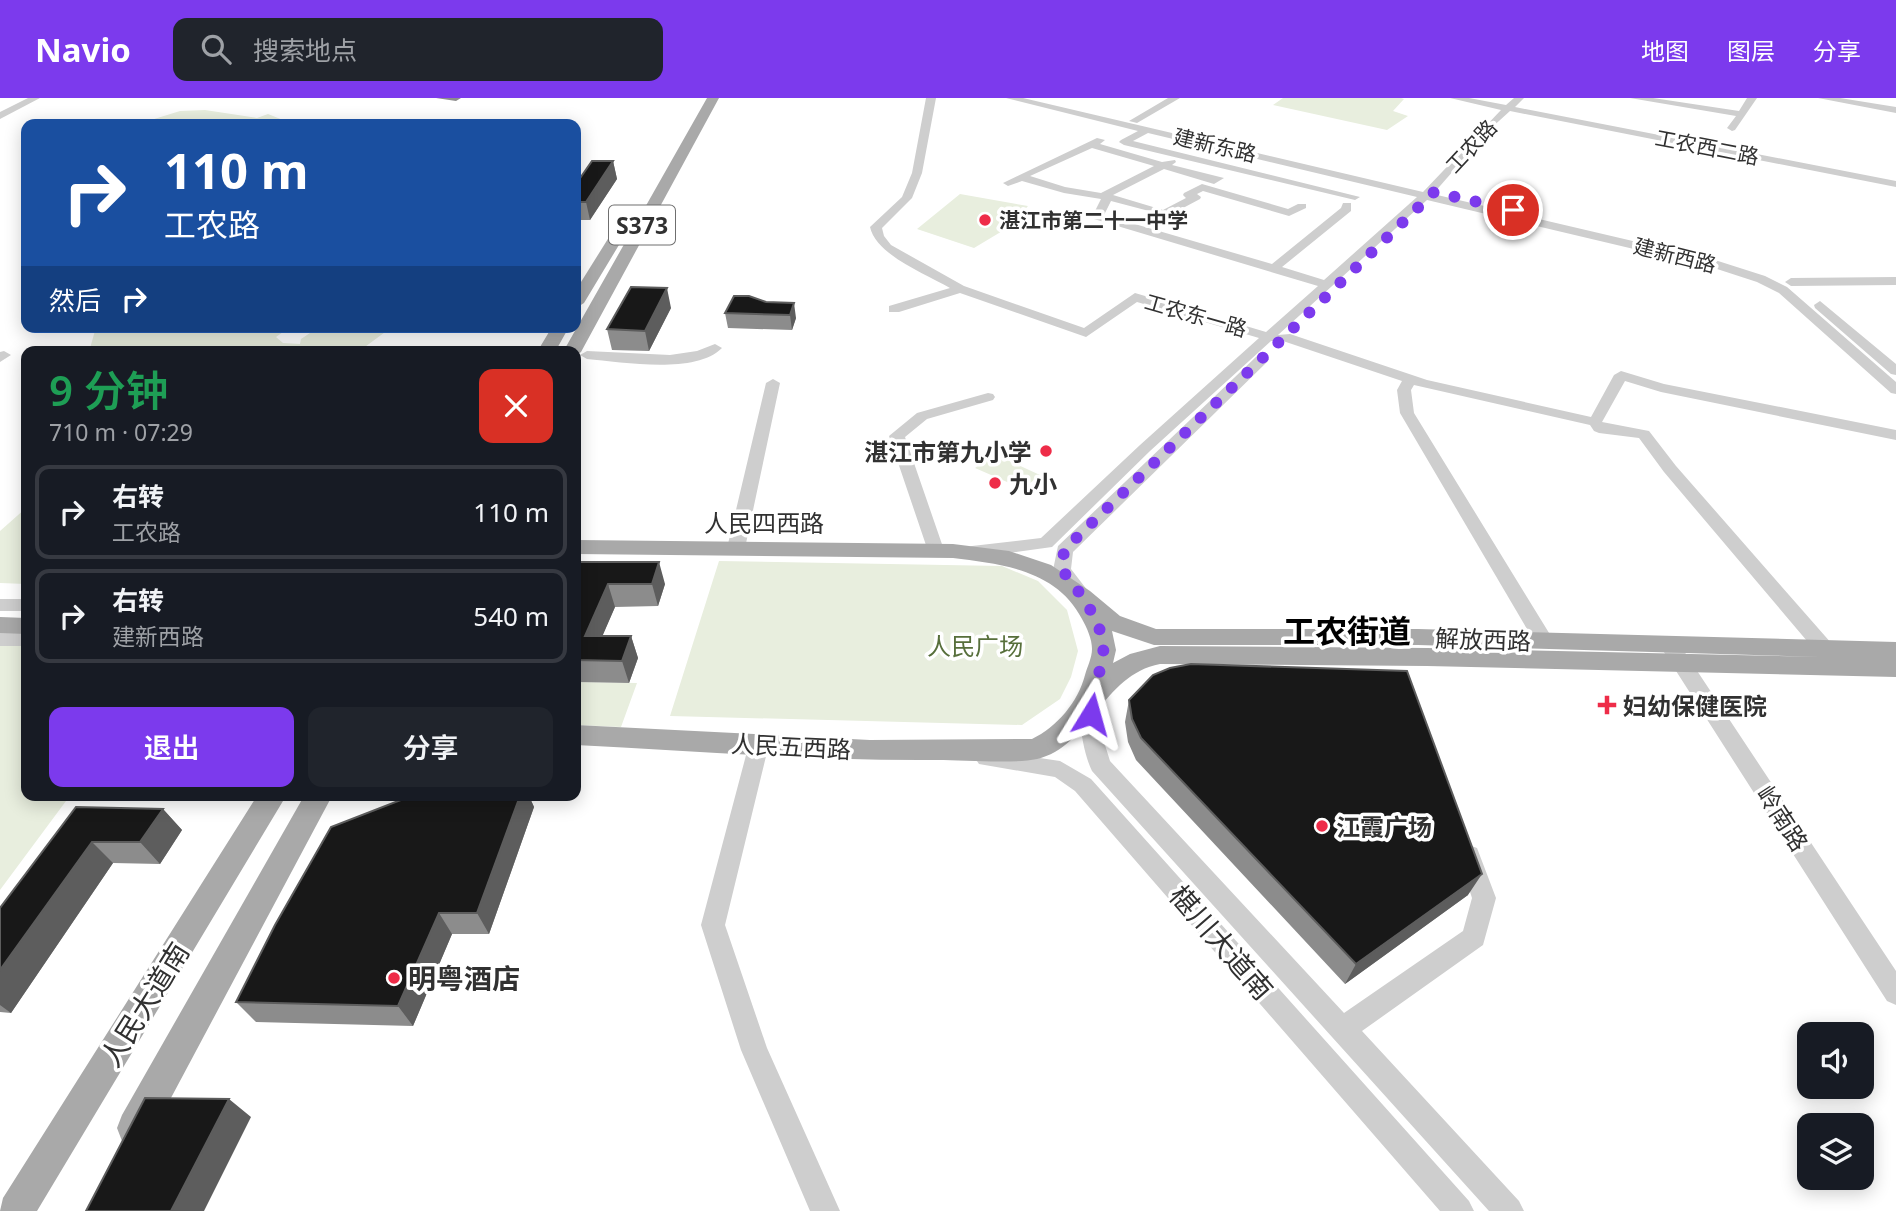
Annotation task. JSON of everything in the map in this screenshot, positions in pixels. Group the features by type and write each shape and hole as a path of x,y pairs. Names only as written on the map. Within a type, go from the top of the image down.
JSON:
{"main road":[{"name":"S373","path":"581,295 699,98"},
{"name":"S373","path":"581,352 713,98"},
{"name":"人民四西路","path":"581,547 953,551 1009,558 1043,570 1082,596"},
{"name":"解放西路","path":"1082,596 1112,622 1154,636 1419,637 1544,641 1676,654 1896,668"},
{"path":"1082,596 1100,631 1104,650 1092,697"},
{"path":"0,612 21,612"},
{"path":"0,625 21,626"},
{"name":"解放西路","path":"1007,751 1035,749 1056,739 1124,665 1160,655 1676,654 1825,649 1896,651"},
{"name":"人民五西路","path":"581,735 870,750 1007,751"},
{"name":"人民大道南","path":"16,1211 269,801"},
{"name":"人民大道南","path":"120,1155 315,801"}],"street":[{"path":"0,116 35,98"},
{"path":"932,98 917,173 907,198 876,227 878,237 887,247 960,289"},
{"name":"建新东路","path":"1012,98 1427,192"},
{"name":"建新东路","path":"1027,98 1427,192"},
{"path":"1134,121 1175,98"},
{"name":"工农西二路","path":"1455,98 1515,106 1896,184"},
{"name":"工农路","path":"1082,596 1062,570 1064,550 1515,106 1531,98"},
{"path":"1635,98 1667,106 1742,114"},
{"path":"1732,128 1752,98"},
{"path":"1823,98 1896,110"},
{"path":"0,106 15,108"},
{"path":"1124,142 1149,129"},
{"path":"1008,183 1104,138 1281,182 1355,197 1348,209 1273,269"},
{"path":"1090,144 1302,206"},
{"path":"1180,155 1167,166 1106,196 1098,217 1326,284"},
{"path":"1021,177 1064,190 1106,196 1164,214 1231,170"},
{"path":"1281,182 1275,186 1348,205"},
{"path":"1199,192 1277,220 1315,197"},
{"name":"工农路","path":"953,551 1046,543 1145,448 1279,338 1326,284 1427,192"},
{"name":"建新西路","path":"1427,192 1723,259 1791,282 1851,330 1896,371"},
{"name":"建新西路","path":"1427,192 1718,265 1761,279 1783,290 1896,390"},
{"path":"1791,282 1896,281"},
{"path":"894,309 960,289"},
{"name":"工农东一路","path":"960,289 1086,333 1135,297 1279,338"},
{"path":"1279,338 1410,379 1595,422 1599,428 1644,434 1670,469 1825,649"},
{"path":"581,354 682,359 702,356 715,348"},
{"path":"1595,422 1621,375 1661,388 1896,435"},
{"path":"1410,379 1404,390 1407,413 1544,641"},
{"path":"736,548 773,383"},
{"path":"953,551 897,436 922,416 988,397"},
{"path":"0,605 21,605"},
{"path":"0,639 21,639"},
{"name":"岭南路","path":"1676,654 1896,993"},
{"path":"1399,656 1408,682"},
{"name":"椹川大道南","path":"1092,697 1091,732 1100,765 1509,1211"},
{"path":"759,744 713,925 754,1050 825,1211"},
{"name":"椹川大道南","path":"870,750 939,753 1060,769 1083,785 1459,1211"},
{"path":"1342,1030 1474,937 1484,898 1462,834"}],"green space":[{"path":"1283,98 1401,98 1404,99 1393,111 1408,116 1387,130 1273,105"},
{"path":"205,110 257,118 268,114 280,119 154,119 180,111"},
{"path":"960,194 1028,206 1009,227 974,248 917,229"},
{"path":"94,333 282,333 276,337 283,343 300,344 301,339 310,333 384,333 366,346 91,346"},
{"path":"994,454 1040,475 1023,489 975,468"},
{"path":"21,512 21,584 0,583 0,531"},
{"name":"人民广场","path":"719,561 1002,566 1038,581 1067,610 1078,651 1071,677 1060,699 1022,725 670,716"},
{"path":"0,640 21,640 21,801 66,801 0,890"},
{"path":"581,682 637,683 621,727 581,725"}],"building":[{"path":"592,161 613,161 586,202 581,202 581,177"},
{"path":"631,287 667,288 645,331 607,329"},
{"path":"734,296 749,296 766,302 794,303 790,315 725,313"},
{"path":"581,562 659,562 652,584 608,584 585,636 631,636 622,661 581,660"},
{"name":"江霞广场","path":"1191,664 1407,671 1482,874 1356,964 1141,738 1132,719 1129,700 1153,675"},
{"path":"398,801 518,801 477,913 439,913 398,1006 236,1002 275,925 331,827"},
{"path":"76,807 163,809 140,842 92,842 0,970 0,908"},
{"path":"145,1098 229,1099 171,1211 86,1211"}],"place":[{"name":"湛江市第二十一中学","path":"985,220"},
{"name":"湛江市第九小学","path":"1046,451"},
{"name":"九小","path":"995,483"},
{"name":"妇幼保健医院","path":"1607,705"},
{"name":"江霞广场","path":"1322,826"},
{"name":"明粤酒店","path":"394,978"}],"district":[{"name":"工农街道","path":"1347,630"}],"route":[{"path":"1091,714 1092,697 1104,650 1100,631 1082,596 1062,570 1064,550 1434,192 1513,210"}]}
